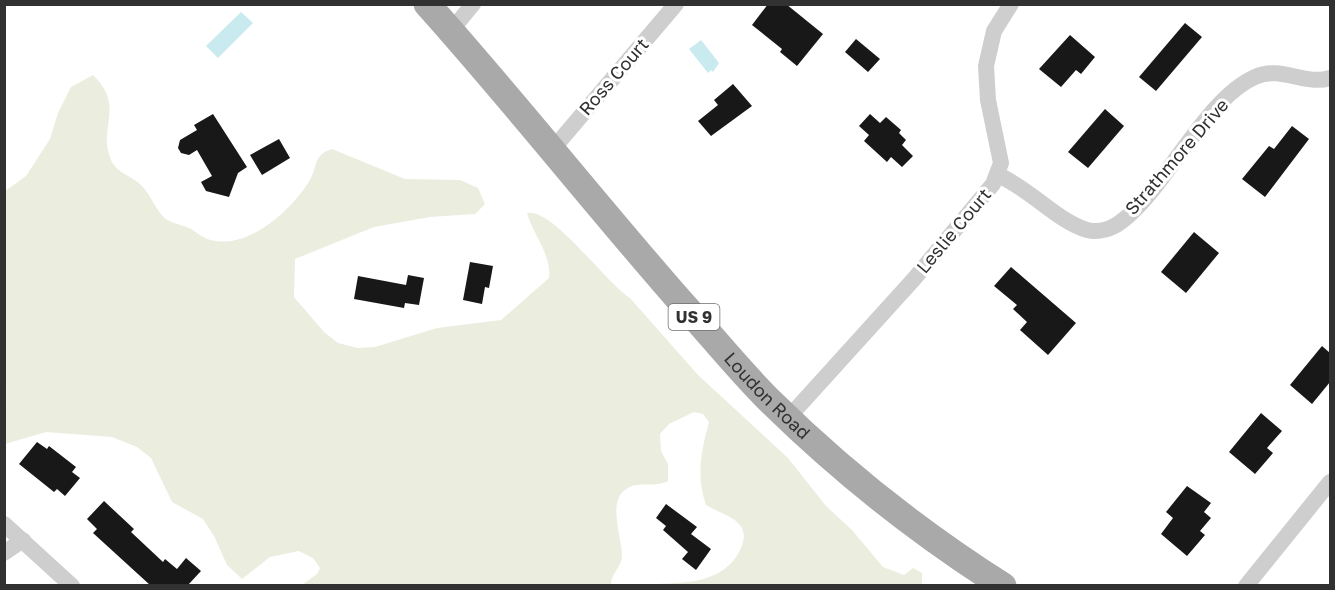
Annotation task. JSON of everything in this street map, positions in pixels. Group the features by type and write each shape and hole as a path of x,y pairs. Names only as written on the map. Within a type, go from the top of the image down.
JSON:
{"main road":[{"name":"Loudon Road","path":"427,4 746,376 788,418 884,502 948,549 1003,585"}],"street":[{"path":"451,31 473,4"},
{"name":"Ross Court","path":"552,150 676,4"},
{"name":"Leslie Court","path":"788,418 975,208 998,175 1000,159 988,100 986,66 994,31 1011,4"},
{"name":"Strathmore Drive","path":"998,175 1018,184 1075,225 1101,231 1126,217 1218,108 1249,80 1280,72 1308,81 1330,78"},
{"path":"1246,585 1330,482"},
{"path":"4,524 72,585"},
{"path":"4,553 23,540"}],"green space":[{"path":"93,75 103,86 108,97 110,107 107,137 114,165 142,186 166,219 209,239 225,242 239,239 267,226 300,194 311,177 318,159 332,149 405,179 460,180 478,188 485,204 475,214 430,217 374,227 295,259 294,297 324,332 338,343 358,348 375,347 437,328 501,320 549,278 548,261 527,213 538,214 564,233 619,290 630,298 698,375 788,458 826,506 852,530 883,567 904,575 913,568 922,573 922,585 652,585 705,579 722,571 736,557 744,539 743,531 735,520 706,505 700,474 709,422 703,414 694,412 669,424 660,434 661,451 668,464 668,481 632,486 621,493 616,509 622,556 612,578 611,586 302,585 317,574 320,568 313,558 299,551 270,557 242,579 227,565 214,536 203,519 172,502 151,458 137,447 112,437 46,432 5,444 5,191 26,176 50,139 58,113 71,87"}],"water":[{"path":"241,12 253,23 218,58 206,46"},
{"path":"701,40 719,63 713,72 711,70 708,73 689,49"}],"building":[{"path":"768,4 786,4 823,34 797,66 780,52 782,49 752,25"},
{"path":"1185,23 1202,37 1156,91 1139,77"},
{"path":"1070,35 1095,57 1081,74 1076,70 1061,87 1039,69"},
{"path":"856,39 880,59 868,72 845,52"},
{"path":"733,84 752,106 711,136 698,121 718,105 714,100"},
{"path":"1105,109 1124,126 1088,168 1068,152"},
{"path":"213,114 247,167 238,173 229,197 206,191 201,182 212,176 197,150 189,155 181,153 178,148 180,140 197,130 194,125"},
{"path":"870,114 880,123 886,117 901,130 899,133 906,140 902,145 913,156 902,167 891,157 887,162 864,141 869,135 859,126"},
{"path":"1292,126 1309,139 1265,197 1242,179 1269,146 1274,149"},
{"path":"279,139 290,158 262,175 250,155"},
{"path":"1194,232 1219,253 1186,293 1161,272"},
{"path":"470,262 493,266 489,288 485,287 482,304 463,300"},
{"path":"1011,267 1076,323 1048,355 1020,330 1027,322 1013,309 1017,305 994,286"},
{"path":"408,275 424,278 419,305 405,303 404,308 354,299 358,276 406,285"},
{"path":"1322,346 1330,353 1330,382 1312,404 1290,385"},
{"path":"1261,413 1282,431 1267,448 1273,453 1255,474 1229,452"},
{"path":"37,442 47,449 49,446 76,467 72,472 80,478 65,496 57,489 54,492 19,464"},
{"path":"1187,486 1211,503 1204,512 1211,518 1200,531 1205,535 1187,556 1161,534 1173,518 1166,512"},
{"path":"104,501 134,529 131,532 163,562 165,559 177,569 186,558 201,571 188,585 150,585 93,533 97,529 87,519"},
{"path":"666,504 697,527 691,534 711,549 696,570 682,559 688,552 663,530 666,526 656,518"}]}
